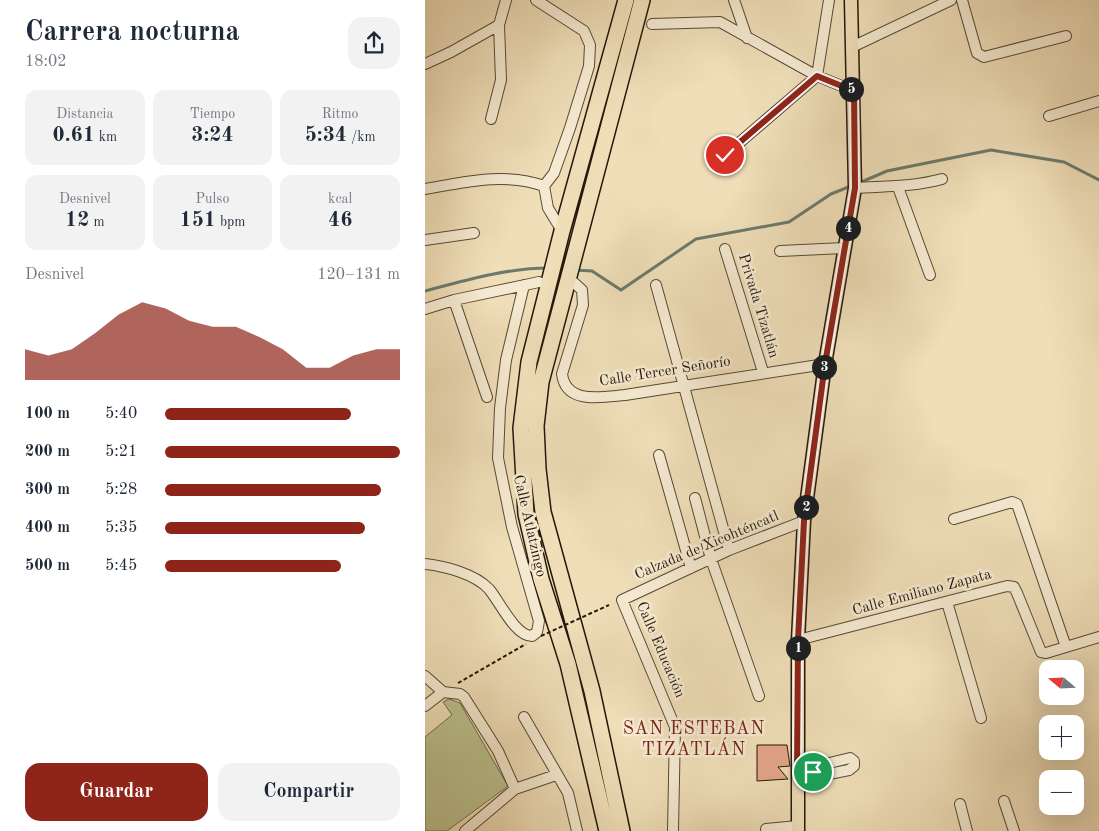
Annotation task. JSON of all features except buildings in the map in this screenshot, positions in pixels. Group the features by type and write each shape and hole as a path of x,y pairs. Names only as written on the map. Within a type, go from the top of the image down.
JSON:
{"highway":[{"path":"607,831 568,664 541,579 526,514 521,428 529,362 562,231 626,0"},
{"path":"622,831 592,691 543,512 536,426 541,382 642,0"}],"main road":[{"path":"798,829 798,640 804,521 825,364 855,188 851,0"}],"street":[{"path":"491,119 501,80 499,25 506,0"},
{"path":"535,0 583,32 591,46 589,66 570,128 554,173 544,186 548,208 562,231"},
{"path":"734,0 747,38"},
{"path":"725,155 817,76 829,0"},
{"path":"852,47 951,0"},
{"path":"962,0 977,53 984,57 994,56 1066,36"},
{"path":"652,24 720,22 817,76 854,91"},
{"path":"425,64 451,52 499,25"},
{"path":"1049,116 1099,101"},
{"path":"425,189 476,180 514,178 544,186"},
{"path":"855,188 898,188 921,185 942,178"},
{"path":"898,188 930,275"},
{"path":"425,240 474,233"},
{"path":"780,251 844,248"},
{"name":"Privada Tizatlán","path":"725,249 763,372"},
{"path":"425,309 454,300 539,282"},
{"name":"Calle Tercer Señorío","path":"573,282 582,290 583,296 562,374 567,389 573,394 595,398 825,364"},
{"name":"Calle Atlatzingo","path":"425,564 440,565 477,581 488,588 520,632 526,636 532,636 537,632 539,621 514,536 498,458 500,408 506,360 524,285"},
{"path":"656,285 729,550"},
{"path":"454,300 487,397"},
{"path":"659,455 691,568"},
{"path":"695,498 711,559 759,696"},
{"path":"954,519 1012,502 1017,504 1067,647"},
{"name":"Calzada de Xicohténcatl","path":"622,600 729,550 804,521"},
{"name":"Calle Emiliano Zapata","path":"798,640 1007,586 1014,587 1041,652 1046,653 1099,637"},
{"name":"Calle Educación","path":"622,600 675,727 673,831"},
{"path":"947,602 981,718"},
{"path":"425,676 443,692 459,694 464,697 498,751 515,789"},
{"path":"425,706 443,692"},
{"path":"524,717 568,793 577,831"},
{"path":"797,773 813,772"},
{"path":"465,831 515,789 556,775"},
{"path":"1004,802 1014,831"},
{"path":"960,804 967,831"},
{"path":"766,829 798,829"}],"path":[{"path":"541,636 609,605"},
{"path":"443,692 533,640"}],"green space":[{"path":"449,699 460,703 508,786 447,831 425,831 425,737 452,715 443,702"}],"waterway":[{"path":"859,183 887,171 991,150 1064,162 1099,180"},
{"path":"575,270 592,271 621,290 696,239 789,222 831,194 851,186"},
{"path":"425,291 502,272 549,268"}],"district":[{"name":"SAN ESTEBAN TIZATLÁN","path":"694,740"}],"route":[{"path":"725,155 817,76 854,91 855,188 825,364 804,521 798,640 797,773 813,772"}]}
